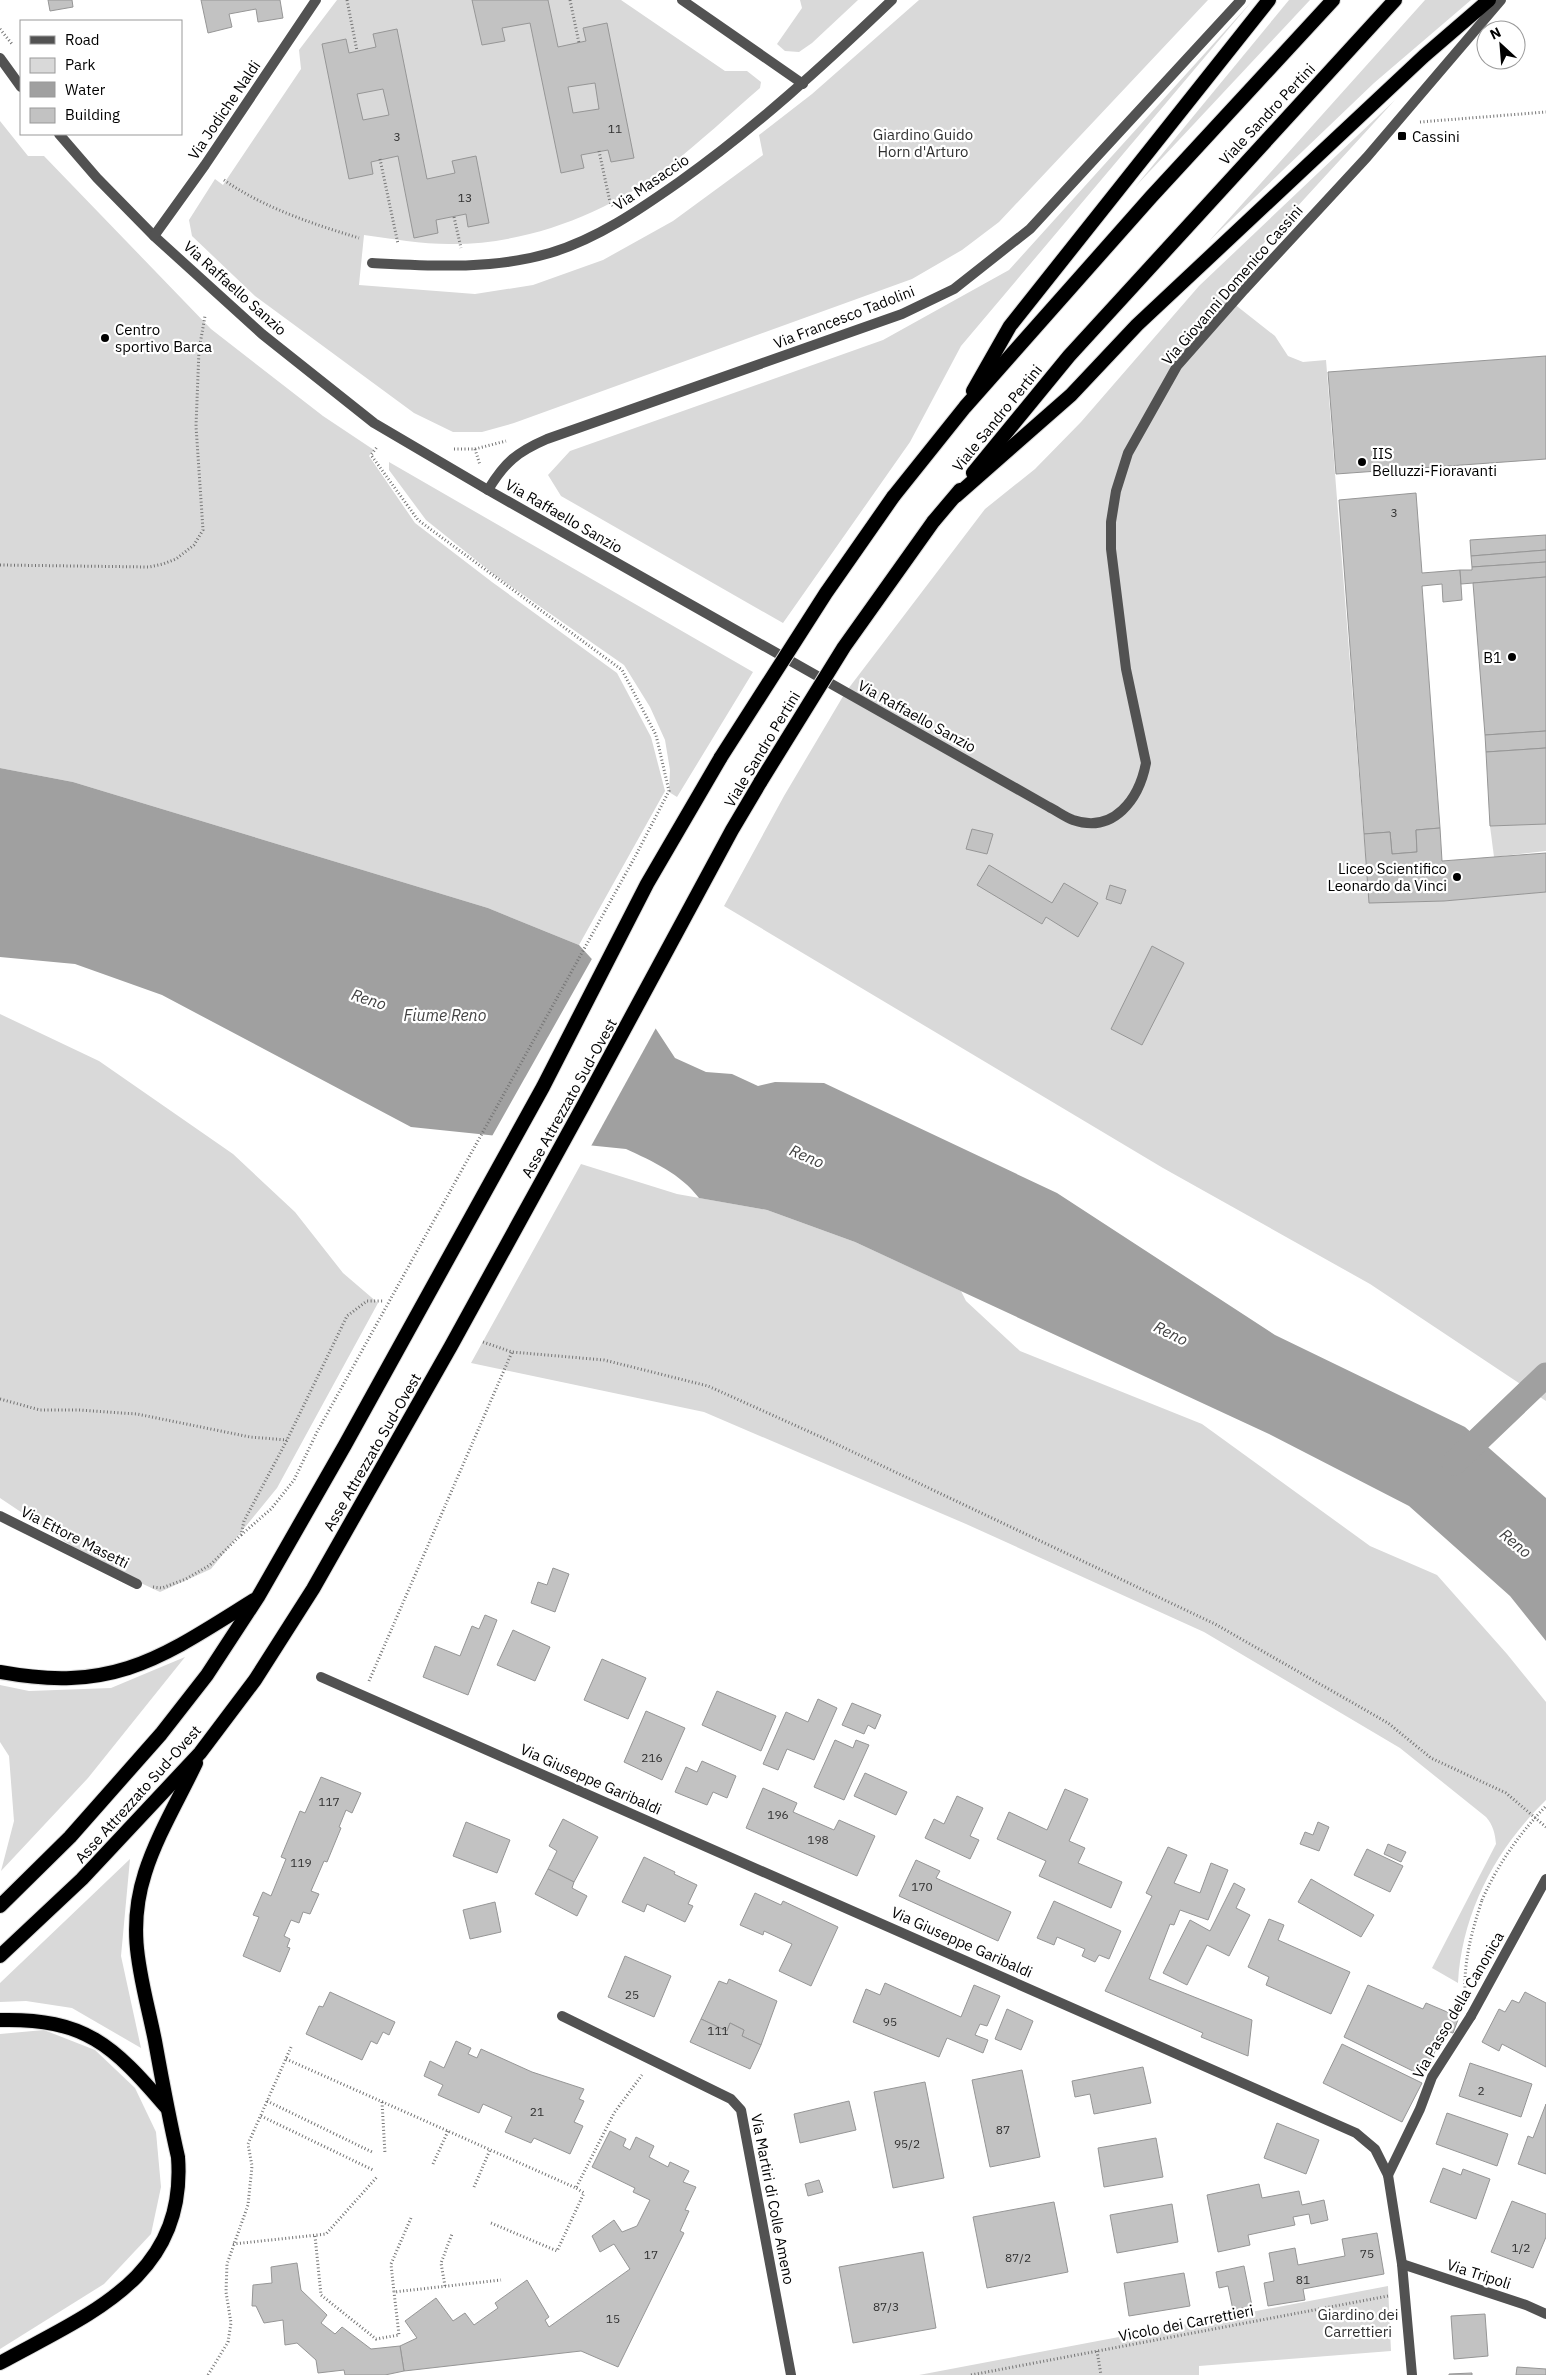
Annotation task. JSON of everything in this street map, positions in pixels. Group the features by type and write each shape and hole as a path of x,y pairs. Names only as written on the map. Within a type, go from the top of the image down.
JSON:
{"highway":[{"path":"965,407 986,364 1010,326 1269,0"},
{"name":"Viale Sandro Pertini","path":"647,884 721,757 805,624 894,496 965,407 1151,197 1333,0"},
{"name":"Viale Sandro Pertini","path":"691,906 761,781 844,647 933,522 1069,356 1395,0"},
{"path":"956,496 1072,395 1137,325 1424,56 1489,0"},
{"name":"Asse Attrezzato Sud-Ovest","path":"0,1906 70,1837 161,1734 207,1676 258,1598 543,1088 647,884"},
{"name":"Asse Attrezzato Sud-Ovest","path":"0,1956 82,1879 200,1753 255,1680 313,1589 584,1106 691,906"},
{"path":"0,1672 48,1679 113,1674 162,1656 258,1598"},
{"path":"0,2363 116,2297 152,2259 168,2227 174,2209 178,2188 178,2157 139,1975 135,1944 136,1915 140,1889 149,1861 200,1753"},
{"path":"0,2020 23,2019 44,2022 65,2026 88,2035 122,2058 167,2109"}],"street":[{"name":"Via Jodiche Naldi","path":"154,236 205,165 316,0"},
{"path":"682,0 803,84"},
{"name":"Via Masaccio","path":"372,263 445,266 507,262 550,253 594,235 643,207 728,147 803,84 892,0"},
{"name":"Via Francesco Tadolini","path":"488,490 507,462 528,448 547,439 902,314 954,289 1030,229 1240,0"},
{"name":"Via Giovanni Domenico Cassini","path":"1119,815 1137,792 1143,778 1146,763 1126,669 1111,548 1111,522 1115,499 1128,453 1177,366 1396,123 1501,0"},
{"path":"0,58 20,85"},
{"name":"Via Raffaello Sanzio","path":"60,135 96,178 228,306 345,401 392,434 1048,807 1073,820 1087,823 1102,823 1119,815"},
{"name":"Via Ettore Masetti","path":"0,1516 137,1584"},
{"name":"Via Giuseppe Garibaldi","path":"321,1677 1356,2132 1375,2149 1388,2175 1402,2264 1412,2375"},
{"name":"Via Passo della Canonica","path":"1388,2175 1420,2109 1432,2077 1471,2016 1546,1879"},
{"name":"Via Martiri di Colle Ameno","path":"562,2016 732,2099 741,2110 791,2375"},
{"name":"Via Tripoli","path":"1402,2264 1526,2305 1546,2314"}],"path":[{"path":"347,0 357,51"},
{"path":"570,0 579,43"},
{"path":"1396,123 1546,112"},
{"path":"599,151 610,202 614,207"},
{"path":"380,159 398,244"},
{"path":"224,180 272,206 316,225 360,238"},
{"path":"454,217 461,248"},
{"path":"0,565 149,567 176,559 194,545 203,530 196,426 199,350 206,316"},
{"path":"446,447 475,449 512,439"},
{"path":"137,1584 162,1588 186,1579 210,1565 271,1509 294,1480 317,1432 636,855 669,791 656,735 622,670 418,520 371,455 377,447"},
{"path":"241,1535 244,1521 287,1440 347,1316 367,1301 384,1301"},
{"path":"483,1342 512,1352 604,1360 708,1386 832,1442 1222,1628 1388,1723 1431,1758 1506,1793 1546,1827"},
{"path":"363,1695 512,1352"},
{"path":"0,1399 40,1410 79,1410 137,1414 250,1437 287,1440"},
{"path":"1471,2016 1465,1991 1465,1966 1470,1936 1482,1900 1501,1862 1526,1827 1546,1806"},
{"path":"208,2375 228,2342 230,2324 226,2282 227,2264 248,2206 252,2166 248,2144 292,2045"},
{"path":"286,2060 584,2192 557,2251 491,2223"},
{"path":"576,2188 614,2114 653,2060"},
{"path":"267,2101 372,2152"},
{"path":"382,2102 385,2154"},
{"path":"261,2116 373,2170"},
{"path":"433,2164 448,2131"},
{"path":"474,2187 490,2150"},
{"path":"233,2244 326,2234 377,2177"},
{"path":"315,2236 321,2294 376,2339 399,2335 391,2264 411,2218"},
{"path":"445,2286 441,2264 452,2234"},
{"path":"394,2292 501,2280"},
{"name":"Vicolo dei Carrettieri","path":"971,2375 1405,2293"},
{"path":"1097,2351 1101,2375"}],"green space":[{"name":"Giardino Guido Horn d'Arturo","path":"337,0 621,0 725,71 747,71 761,82 760,88 703,138 645,184 593,212 565,223 508,239 479,243 428,243 364,235 359,285 475,294 533,285 603,260 673,221 763,155 759,135 812,94 919,0 1208,0 999,222 962,250 912,279 514,423 482,432 453,432 414,413 255,296 192,236 189,220 215,179 223,185 301,69 299,50"},
{"path":"800,0 858,0 812,43 799,52 785,51 777,44 802,8"},
{"path":"1253,0 961,346 910,442 783,623 561,496 548,475 570,451 883,340 1009,270"},
{"path":"1289,0 1310,0 1135,187"},
{"path":"1425,0 1471,0 1374,83 1209,241"},
{"path":"1395,100 1219,292 1275,336 1288,356 1303,362 1326,360 1369,902 1444,901 1546,892 1546,1401 1370,1284 1163,1168 724,906 784,796 845,693 985,509 1035,469 1081,422 1199,286"},
{"path":"0,121 28,156 44,156 211,329 323,416 374,450 369,456 415,523 617,673 651,737 665,791 579,945 488,908 73,782 0,768"},
{"path":"389,462 753,672 677,797 669,792 670,770 665,740 650,707 624,665 496,576 426,520 389,470"},
{"path":"1546,822 1546,851 1494,857 1490,826"},
{"path":"0,1014 99,1061 233,1154 295,1212 343,1273 378,1303 277,1488 211,1569 160,1592 94,1561 0,1498"},
{"path":"581,1164 677,1194 767,1210 855,1242 961,1291 966,1301 1020,1351 1202,1424 1370,1546 1437,1575 1507,1654 1546,1702 1546,1800 1512,1839 1485,1883 1466,1931 1458,1983 1432,1968 1496,1844 1494,1833 1486,1817 1400,1748 1204,1632 966,1524 704,1412 471,1363"},
{"path":"185,1657 88,1778 1,1871 14,1821 9,1756 0,1742 0,1685 29,1691 111,1688"},
{"path":"130,1859 121,1956 141,2048 72,2008 26,2001 0,2002 0,1983"},
{"path":"44,2030 95,2050 135,2088 156,2132 161,2187 151,2234 104,2284 0,2349 0,2034"},
{"name":"Giardino dei Carrettieri","path":"1388,2286 1391,2351 1199,2366 1199,2375 919,2375"}],"water":[{"name":"Fiume Reno","path":"0,768 73,782 488,908 579,945 656,1029 675,1058 706,1072 732,1074 758,1086 775,1082 824,1083 1057,1193 1275,1335 1465,1427 1546,1498 1546,1641 1510,1596 1409,1506 1269,1434 855,1242 767,1210 699,1198 692,1189 675,1175 656,1163 626,1149 411,1127 162,995 75,964 0,957"}],"pier":[{"path":"593,957 657,1026 590,1148 491,1138"}],"building":[{"path":"48,0 72,0 73,7 50,11"},
{"path":"201,0 280,0 283,18 258,22 256,9 229,14 232,27 208,33"},
{"path":"472,0 548,0 558,47 586,41 583,28 607,23 634,158 611,162 608,150 581,155 584,168 561,173 530,23 502,28 505,41 482,45","holes":["595,83 599,109 573,113 568,87"]},
{"path":"397,29 427,179 455,173 452,161 476,156 489,223 468,227 466,214 436,220 438,233 414,238 398,156 371,162 373,174 349,179 322,44 346,39 349,53 376,47 373,34","holes":["383,89 389,115 363,120 357,94"]},
{"path":"1546,356 1546,459 1336,474 1328,372"},
{"path":"1416,493 1422,573 1460,570 1462,600 1443,602 1442,584 1422,586 1440,828 1416,830 1417,852 1392,854 1390,832 1364,834 1339,500"},
{"path":"1546,535 1546,550 1471,556 1470,540"},
{"path":"1546,550 1546,562 1472,567 1471,556"},
{"path":"1546,562 1546,577 1461,584 1460,570 1472,570 1472,567"},
{"name":"B1","path":"1546,577 1546,731 1485,735 1473,583"},
{"path":"1546,731 1546,748 1486,752 1485,735"},
{"path":"1546,748 1546,824 1490,826 1486,752"},
{"name":"Liceo Scientifico Leonardo da Vinci","path":"1440,828 1442,861 1546,853 1546,892 1444,901 1369,903 1364,834 1390,832 1392,854 1417,852 1416,830"},
{"path":"972,829 993,834 987,854 966,849"},
{"path":"989,865 1052,903 1064,883 1098,903 1078,937 1046,917 1042,924 977,885"},
{"path":"1110,885 1126,890 1121,904 1106,899"},
{"path":"1152,946 1184,963 1142,1045 1111,1029"},
{"path":"553,1568 569,1574 555,1612 531,1603 538,1582 547,1585"},
{"path":"485,1615 497,1620 468,1695 423,1677 435,1646 460,1656 472,1626 479,1629"},
{"path":"513,1630 550,1647 535,1681 497,1665"},
{"path":"602,1659 646,1678 628,1719 584,1700"},
{"path":"717,1691 776,1716 761,1751 702,1725"},
{"path":"818,1699 837,1708 814,1760 787,1749 778,1770 763,1764 786,1712 808,1722"},
{"path":"852,1703 881,1715 875,1729 868,1725 864,1734 842,1725"},
{"path":"646,1711 685,1728 662,1780 624,1762"},
{"path":"835,1740 853,1748 856,1740 869,1745 844,1800 814,1787"},
{"path":"702,1761 736,1776 727,1798 713,1792 707,1805 675,1792 686,1767 697,1772"},
{"path":"865,1773 907,1792 896,1815 854,1796"},
{"path":"321,1777 361,1793 352,1813 346,1810 327,1862 324,1861 311,1891 319,1894 310,1914 303,1912 299,1923 291,1920 284,1936 290,1939 287,1947 290,1948 280,1972 243,1956 259,1917 253,1915 263,1892 271,1896 286,1859 281,1857 300,1811 305,1813"},
{"path":"763,1788 797,1803 793,1812 834,1830 839,1820 875,1836 857,1876 746,1828"},
{"path":"1065,1789 1088,1799 1069,1841 1085,1848 1078,1863 1122,1882 1111,1908 1039,1876 1046,1861 997,1839 1009,1812 1047,1830"},
{"path":"957,1796 983,1808 970,1836 979,1840 970,1859 925,1838 934,1819 944,1824"},
{"path":"563,1819 598,1837 574,1882 548,1869 557,1851 549,1846"},
{"path":"466,1822 510,1840 497,1873 453,1856"},
{"path":"1318,1822 1329,1827 1319,1851 1300,1844 1305,1832 1313,1835"},
{"path":"1388,1844 1406,1852 1401,1862 1384,1854"},
{"path":"1168,1847 1187,1855 1174,1883 1200,1893 1211,1863 1228,1870 1208,1920 1180,1910 1174,1925 1170,1924 1149,1979 1252,2020 1248,2056 1201,2037 1203,2033 1105,1991 1152,1896 1146,1893"},
{"path":"1367,1849 1403,1866 1390,1892 1354,1875"},
{"path":"644,1857 697,1885 688,1904 693,1906 685,1922 647,1904 644,1912 622,1902"},
{"path":"916,1860 940,1871 936,1878 1011,1912 998,1941 899,1896"},
{"path":"548,1869 574,1882 572,1888 587,1896 577,1916 535,1894"},
{"path":"1311,1879 1374,1915 1361,1937 1298,1902"},
{"path":"1234,1883 1245,1889 1236,1908 1250,1915 1229,1956 1207,1945 1187,1985 1163,1973 1190,1920 1210,1931"},
{"path":"755,1893 781,1905 783,1901 838,1927 811,1986 779,1971 792,1944 764,1931 763,1935 740,1925"},
{"path":"1054,1901 1121,1931 1109,1959 1099,1955 1095,1962 1082,1956 1085,1949 1057,1937 1054,1945 1037,1938"},
{"path":"495,1902 501,1932 470,1939 463,1910"},
{"path":"1269,1919 1284,1925 1278,1940 1350,1972 1331,2014 1266,1985 1269,1977 1248,1967"},
{"path":"625,1956 671,1976 654,2017 608,1997"},
{"path":"729,1979 777,2001 761,2045 742,2036 744,2030 730,2023 727,2031 701,2019 719,1981 727,1984"},
{"path":"885,1983 961,2017 974,1985 1000,1996 987,2026 980,2024 975,2035 988,2040 983,2053 947,2038 939,2057 853,2022 866,1989 880,1995"},
{"path":"1368,1985 1423,2009 1426,2003 1459,2017 1453,2033 1445,2031 1423,2076 1344,2037"},
{"path":"330,1992 395,2022 389,2035 383,2032 377,2044 371,2041 362,2060 306,2034 319,2006 323,2007"},
{"path":"1525,1992 1546,2003 1546,2067 1502,2044 1499,2051 1482,2042 1499,2009 1505,2012 1512,2000 1519,2003"},
{"path":"1007,2009 1033,2021 1021,2050 995,2039"},
{"path":"701,2019 727,2031 730,2023 744,2030 742,2036 761,2045 750,2069 690,2042"},
{"path":"456,2041 471,2048 468,2054 477,2058 481,2049 532,2072 584,2089 579,2099 584,2101 574,2122 583,2126 570,2154 534,2138 531,2143 505,2132 512,2117 483,2104 479,2113 438,2095 443,2085 424,2076 430,2061 444,2068"},
{"path":"1342,2044 1422,2083 1402,2122 1323,2083"},
{"path":"1470,2063 1532,2084 1521,2117 1459,2096"},
{"path":"1143,2067 1151,2103 1094,2114 1090,2094 1075,2097 1072,2081"},
{"path":"1022,2070 1040,2157 990,2167 972,2080"},
{"path":"925,2082 944,2178 893,2188 874,2092"},
{"path":"849,2101 856,2130 800,2143 794,2114"},
{"path":"1546,2104 1546,2174 1518,2164 1528,2136 1533,2138"},
{"path":"1447,2113 1508,2134 1497,2166 1436,2144"},
{"path":"1277,2123 1319,2140 1306,2174 1264,2158"},
{"path":"610,2131 626,2139 623,2146 630,2150 636,2137 654,2146 649,2157 668,2167 670,2162 689,2171 683,2182 696,2187 685,2210 689,2211 680,2231 684,2233 618,2367 581,2351 404,2371 400,2346 417,2338 405,2321 436,2298 453,2321 465,2313 474,2325 498,2308 495,2303 527,2280 549,2317 545,2320 549,2327 630,2269 614,2244 600,2252 592,2236 614,2220 622,2232 637,2226 650,2200 633,2192 635,2188 592,2167"},
{"path":"1156,2138 1163,2177 1104,2187 1098,2148"},
{"path":"1443,2168 1461,2175 1463,2169 1490,2179 1476,2219 1430,2202"},
{"path":"819,2180 823,2192 808,2196 805,2184"},
{"path":"1259,2184 1262,2198 1299,2191 1302,2205 1324,2200 1328,2220 1311,2224 1309,2214 1293,2217 1295,2225 1248,2235 1250,2245 1218,2252 1207,2195"},
{"path":"1512,2201 1546,2214 1546,2237 1533,2268 1491,2252"},
{"path":"1054,2202 1068,2272 987,2288 973,2217"},
{"path":"1172,2204 1178,2242 1117,2253 1110,2215"},
{"path":"1377,2233 1384,2274 1303,2289 1305,2300 1268,2306 1264,2283 1274,2281 1269,2253 1295,2248 1298,2265 1345,2256 1342,2239"},
{"path":"923,2252 936,2328 853,2343 839,2267"},
{"path":"297,2263 301,2290 327,2315 321,2323 335,2334 342,2327 371,2349 400,2346 404,2371 385,2375 345,2375 344,2370 318,2373 316,2360 297,2343 285,2345 283,2320 264,2323 256,2306 252,2306 253,2285 272,2283 271,2267"},
{"path":"1244,2266 1252,2306 1233,2310 1228,2286 1219,2288 1216,2272"},
{"path":"1184,2273 1190,2306 1129,2316 1124,2283"},
{"path":"1485,2314 1488,2356 1454,2359 1451,2316"},
{"path":"1517,2367 1546,2369 1546,2375 1516,2375"},
{"path":"1472,2373 1472,2375 1449,2375 1449,2374"}],"waterway":[{"path":"1454,1463 1546,1375"}],"place":[{"name":"Cassini","path":"1402,136"},
{"name":"Centro sportivo Barca","path":"105,338"},
{"name":"IIS Belluzzi-Fioravanti","path":"1362,462"},
{"name":"B1","path":"1512,657"},
{"name":"Liceo Scientifico Leonardo da Vinci","path":"1457,877"}],"water label":[{"name":"Reno","path":"369,999"},
{"name":"Reno","path":"807,1156"},
{"name":"Reno","path":"1171,1333"},
{"name":"Reno","path":"1516,1543"}]}
